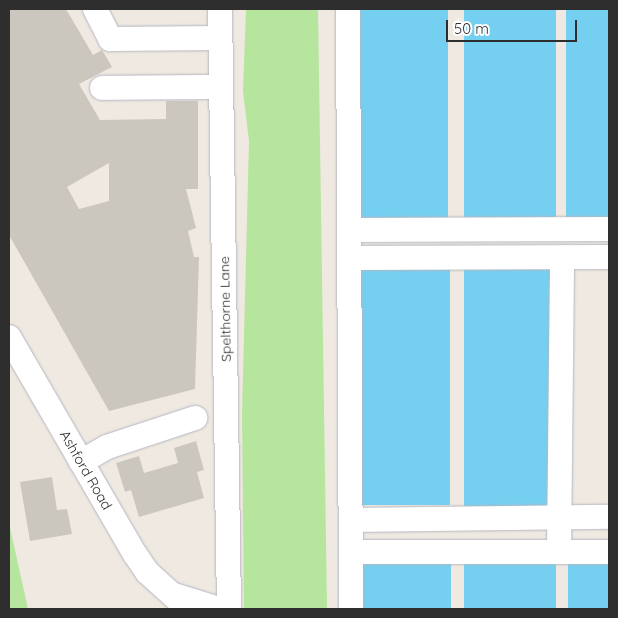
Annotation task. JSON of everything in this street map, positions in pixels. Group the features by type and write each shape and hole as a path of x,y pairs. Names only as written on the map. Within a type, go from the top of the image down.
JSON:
{"street":[{"path":"95,9 110,38 220,38"},
{"name":"Spelthorne Lane","path":"220,9 229,609"},
{"path":"348,9 351,609"},
{"path":"102,88 220,87"},
{"path":"350,230 609,229"},
{"path":"458,230 458,257"},
{"path":"559,552 562,517 562,257"},
{"path":"350,258 609,257"},
{"name":"Ashford Road","path":"9,338 147,572 176,604 218,609"},
{"path":"81,462 107,447 195,418"},
{"path":"351,520 609,517"},
{"path":"456,552 457,519"},
{"path":"351,552 609,552"}],"green space":[{"path":"246,9 318,9 327,609 244,609 242,414 249,141 243,91"},
{"path":"9,523 28,609 9,609"}],"water":[{"path":"356,9 448,9 448,224 356,224"},
{"path":"464,9 556,9 556,223 464,223"},
{"path":"566,9 609,9 609,222 566,222"},
{"path":"358,263 450,263 450,505 358,505"},
{"path":"464,264 556,264 556,506 464,506"},
{"path":"359,557 451,557 451,609 359,609"},
{"path":"464,557 556,557 556,609 464,609"},
{"path":"568,559 609,559 609,609 568,609"}],"building":[{"path":"9,9 66,9 93,55 102,50 112,67 79,84 100,120 166,119 166,101 198,101 198,189 186,189 196,228 188,231 194,257 199,257 195,389 109,411 9,235","holes":["109,163 109,201 79,209 67,187"]},
{"path":"196,441 204,470 197,472 204,498 139,517 131,490 125,492 116,463 139,456 144,473 178,463 174,448"},
{"path":"52,477 57,510 67,509 72,534 30,541 20,482"}]}
